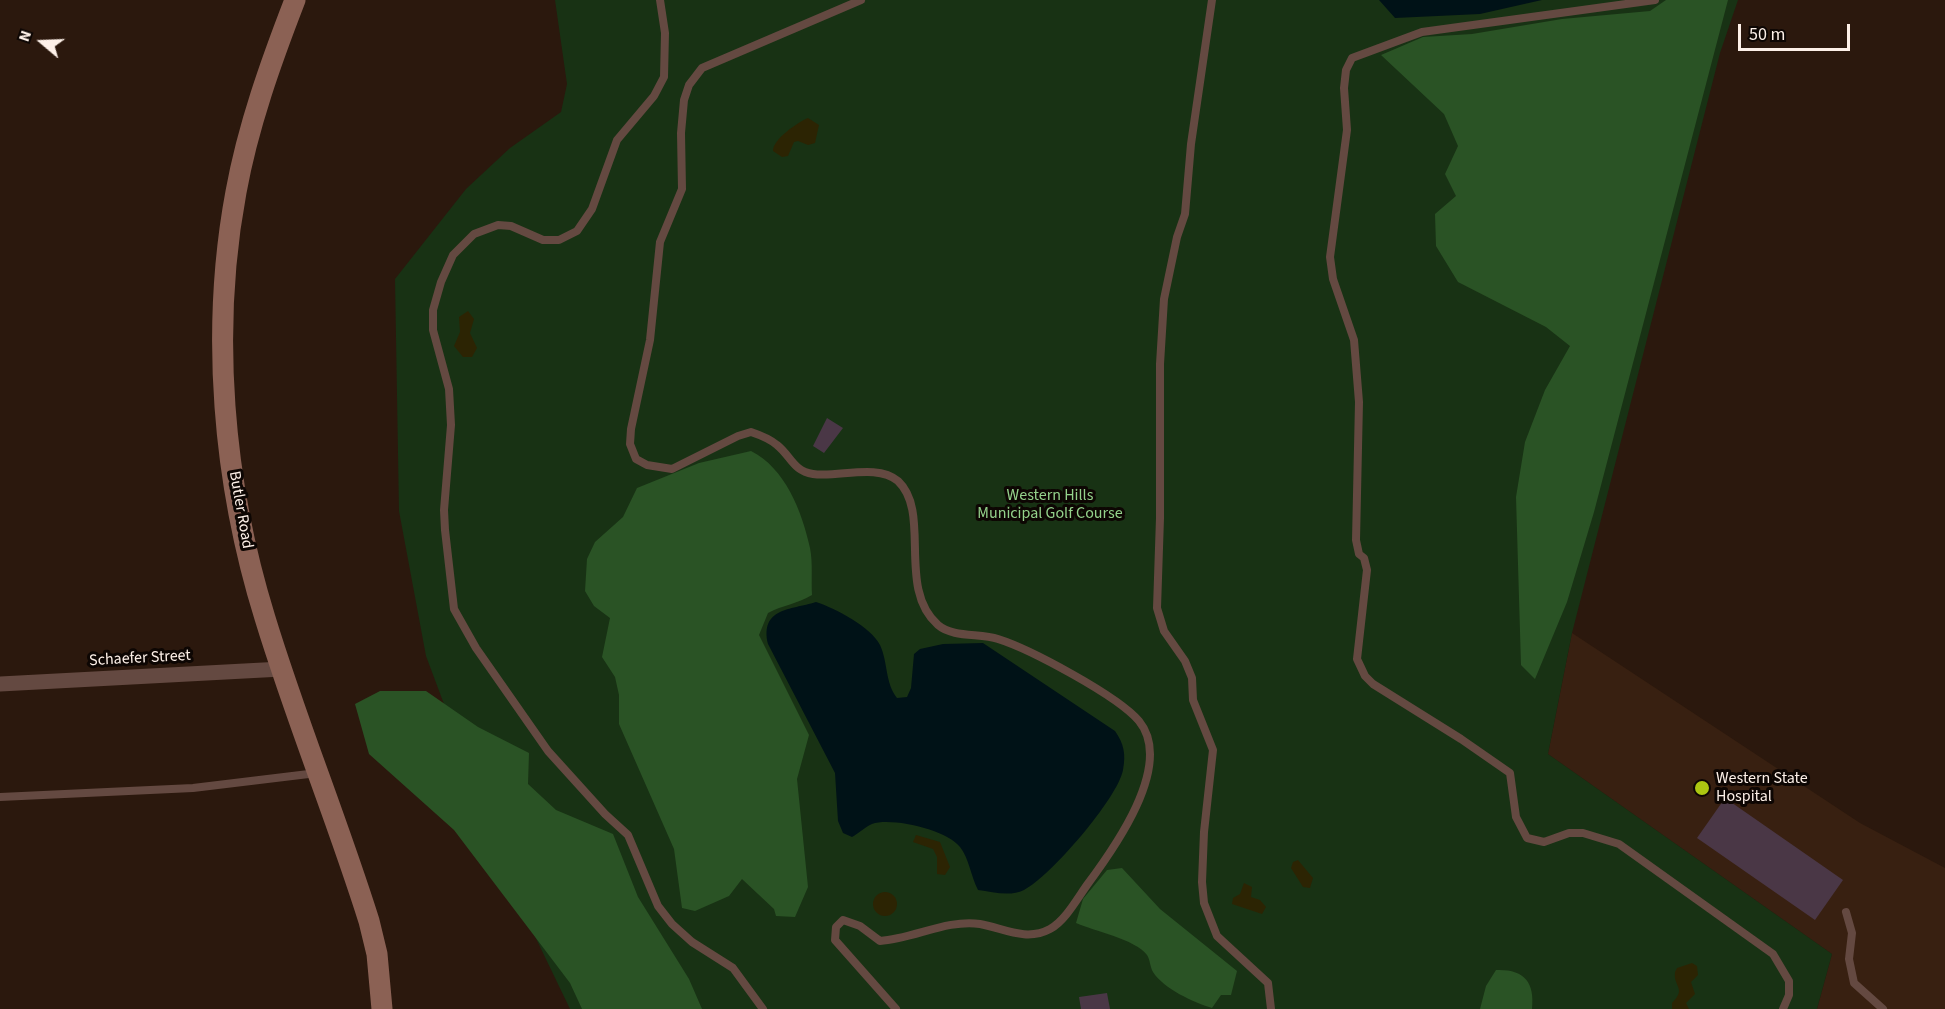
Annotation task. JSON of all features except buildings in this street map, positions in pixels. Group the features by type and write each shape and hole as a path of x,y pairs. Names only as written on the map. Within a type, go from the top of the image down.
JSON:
{"main road":[{"name":"Butler Road","path":"295,0 255,113 244,152 230,231 224,310 225,390 232,468 245,543 282,669 369,921 377,954 382,1009"}],"street":[{"name":"Schaefer Street","path":"0,684 282,669"}],"lane":[{"path":"660,0 665,33 663,77 654,96 617,140 592,209 577,231 559,240 543,240 512,226 498,225 474,234 453,255 441,282 433,310 434,330 449,389 451,425 444,510 445,530 454,609 476,648 548,751 605,814 628,835 658,906 672,924 692,942 733,968 763,1009"},
{"path":"861,0 702,69 689,85 684,100 681,133 682,189 660,242 650,340 630,429 630,444 636,459 661,469 672,469 738,436 751,432 778,445 794,467 809,473 883,474 898,482 911,504 915,573 919,596 929,617 943,629 998,638 1039,657 1100,691 1139,721 1147,738 1149,758 1143,787 1132,820 1075,902 1050,929 1016,934 979,924 962,924 880,941 850,921 843,920 836,927 835,940 896,1009"},
{"path":"1212,0 1191,144 1185,214 1177,237 1164,298 1160,364 1160,518 1156,608 1164,631 1185,661 1191,678 1193,700 1213,750 1204,842 1202,882 1204,903 1217,936 1268,983 1271,1009"},
{"path":"1655,0 1422,32 1352,58 1346,70 1344,87 1347,130 1330,257 1333,279 1354,340 1359,402 1356,540 1359,554 1364,558 1367,570 1356,659 1365,676 1373,684 1461,739 1510,773 1516,817 1527,838 1544,842 1569,833 1582,834 1619,844 1773,954 1790,981 1790,994 1783,1009"},
{"path":"0,797 192,788 319,773"},
{"path":"1846,912 1852,933 1849,959 1854,983 1883,1009"}],"shaded area":[{"path":"1379,0 1542,0 1480,14 1395,18"},
{"path":"816,602 852,619 875,638 883,652 890,686 897,698 907,697 911,688 914,654 920,649 943,644 983,643 1115,731 1124,754 1123,770 1118,783 1081,836 1036,882 1024,890 1013,893 978,890 960,847 944,835 919,826 881,822 869,825 852,837 843,833 838,821 835,773 768,644 768,623 773,617 787,609"},
{"name":"Western State Hospital","path":"1572,633 1860,823 1945,868 1945,1009 1817,1009 1832,954 1548,754"}],"green space":[{"name":"Western Hills Municipal Golf Course","path":"555,0 1738,0 1720,53 1572,633 1548,754 1832,954 1817,1009 570,1009 517,899 426,656 399,511 395,279 466,189 510,148 561,112 567,84"},
{"path":"1666,0 1728,0 1594,512 1567,602 1535,679 1521,665 1516,497 1525,442 1545,390 1570,346 1546,327 1458,282 1436,246 1435,214 1456,196 1445,174 1458,146 1444,114 1381,55 1423,37 1472,34 1562,19 1650,11"},
{"path":"751,451 763,459 783,479 797,506 811,554 812,595 768,613 759,635 809,735 797,779 808,887 795,917 776,916 774,909 742,879 729,896 695,911 682,908 674,849 619,724 619,695 615,677 602,657 610,618 594,606 585,591 587,559 595,542 623,517 637,488 699,463"},
{"path":"380,691 426,691 478,727 529,753 528,784 556,810 613,834 638,897 689,979 702,1009 582,1009 570,983 454,830 369,754 355,704"},
{"path":"1122,868 1160,909 1237,971 1231,995 1221,995 1212,1008 1188,998 1171,989 1158,978 1152,970 1148,957 1141,949 1124,940 1076,923 1083,899 1107,870"},
{"path":"1496,970 1514,972 1526,979 1532,991 1532,1009 1480,1009 1486,986"}],"sand":[{"path":"808,118 819,125 815,143 808,145 798,141 794,142 788,156 782,157 773,151 781,137 792,127"},
{"path":"468,311 474,319 470,333 477,348 472,357 463,357 454,346 460,332 459,317"},
{"path":"916,835 940,842 950,867 945,875 937,874 937,857 933,849 913,842"},
{"path":"1298,860 1313,878 1310,888 1303,887 1291,868 1293,862"},
{"path":"1244,883 1252,887 1251,897 1260,900 1266,907 1262,914 1232,904 1233,898 1240,894"},
{"path":"885,892 893,896 897,904 893,912 885,916 877,912 873,904 877,896"},
{"path":"1692,963 1697,966 1698,975 1691,982 1695,994 1686,1003 1689,1009 1672,1009 1672,1003 1679,994 1675,972 1677,968"}],"place":[{"name":"Western State Hospital","path":"1702,788"}]}
